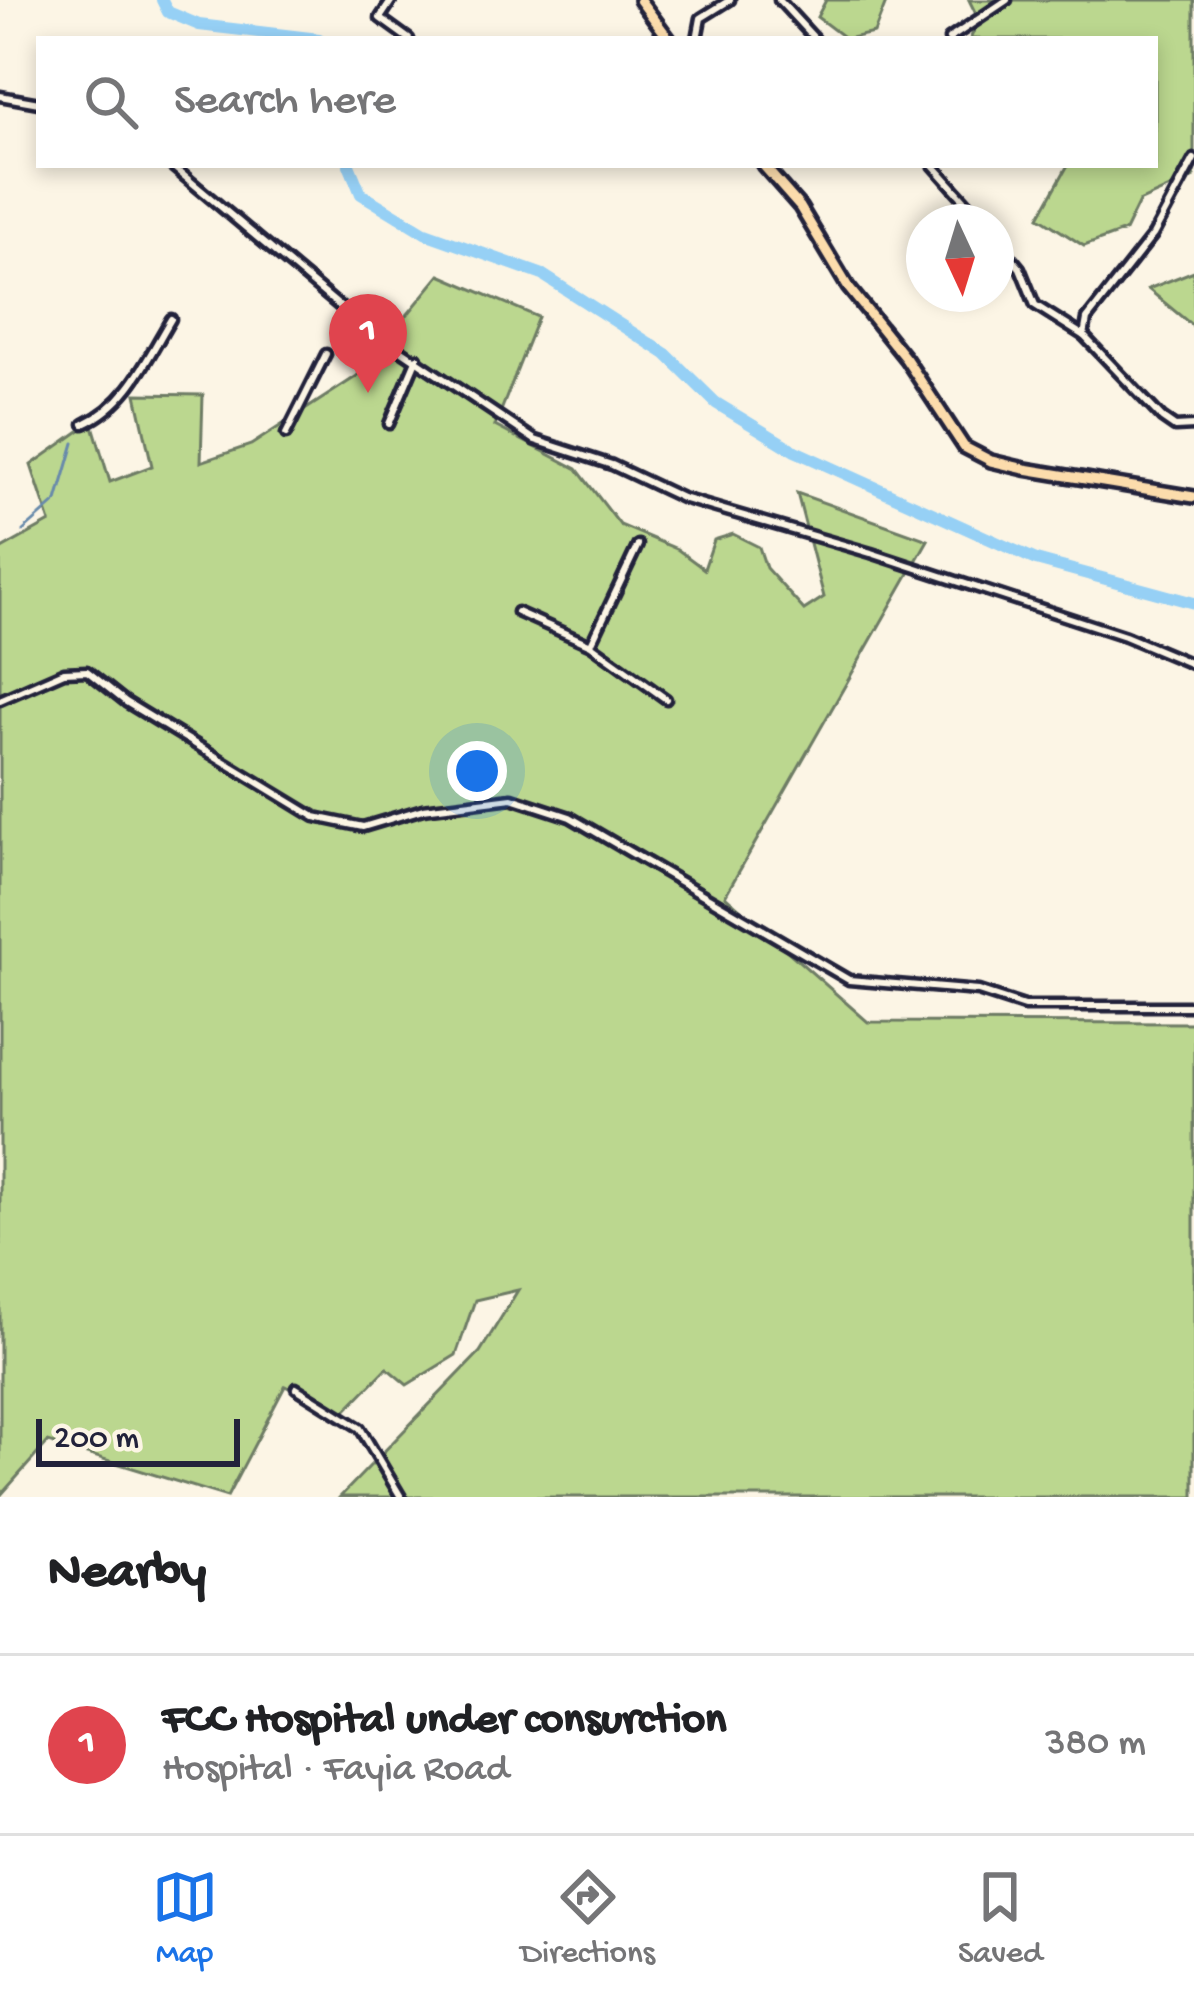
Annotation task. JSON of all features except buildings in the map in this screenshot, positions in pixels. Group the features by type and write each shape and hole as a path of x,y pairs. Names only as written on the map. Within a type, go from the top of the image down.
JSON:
{"main road":[{"path":"640,0 667,36"},
{"path":"766,168 800,207 848,286 906,359 964,447 1008,465 1194,497"}],"street":[{"path":"392,0 380,18 405,36"},
{"path":"698,36 701,18 730,0"},
{"path":"779,0 812,36"},
{"path":"953,36 1007,0"},
{"path":"0,96 36,102"},
{"path":"1084,336 1087,320 1153,235 1194,159"},
{"path":"175,168 356,320 536,440 612,465 682,498 1125,636 1194,665"},
{"path":"936,168 967,204"},
{"path":"1014,261 1035,305 1084,336 1162,418 1175,427 1194,426"},
{"path":"84,424 108,413 127,392 171,319"},
{"path":"286,434 326,354"},
{"path":"389,424 417,358"},
{"path":"591,645 638,545"},
{"path":"518,612 591,645 666,699"},
{"path":"0,700 64,672 86,670 126,702 247,777 315,818 339,824 363,826 423,809 512,798 570,817 849,980 978,991 1024,1006 1194,1006"},
{"path":"296,1388 360,1428 401,1497"}],"green space":[{"path":"826,0 887,0 874,33 842,36 817,17"},
{"path":"969,0 1194,0 1194,177 1139,202 1125,231 1084,246 1039,217 1066,168 1158,168 1158,36 971,36 979,20"},
{"path":"1194,271 1194,327 1148,289"},
{"path":"440,275 538,317 495,426 577,469 620,525 677,549 704,569 714,540 733,534 759,547 766,568 804,610 824,597 797,493 928,540 725,896 868,1022 1194,1023 1194,1497 340,1497 480,1352 518,1290 475,1300 456,1355 407,1385 387,1368 342,1414 285,1386 227,1497 48,1442 0,1496 0,550 50,522 31,465 92,422 110,482 152,466 136,394 203,395 201,462 251,445 357,376"}],"waterway":[{"path":"162,0 168,12 199,25 293,36"},
{"path":"350,168 361,194 425,233 543,275 666,354 716,403 795,451 1036,560 1194,603"},
{"path":"23,531 57,501 74,443"}],"place":[{"name":"FCC Hospital under consurction","path":"368,393"}]}
